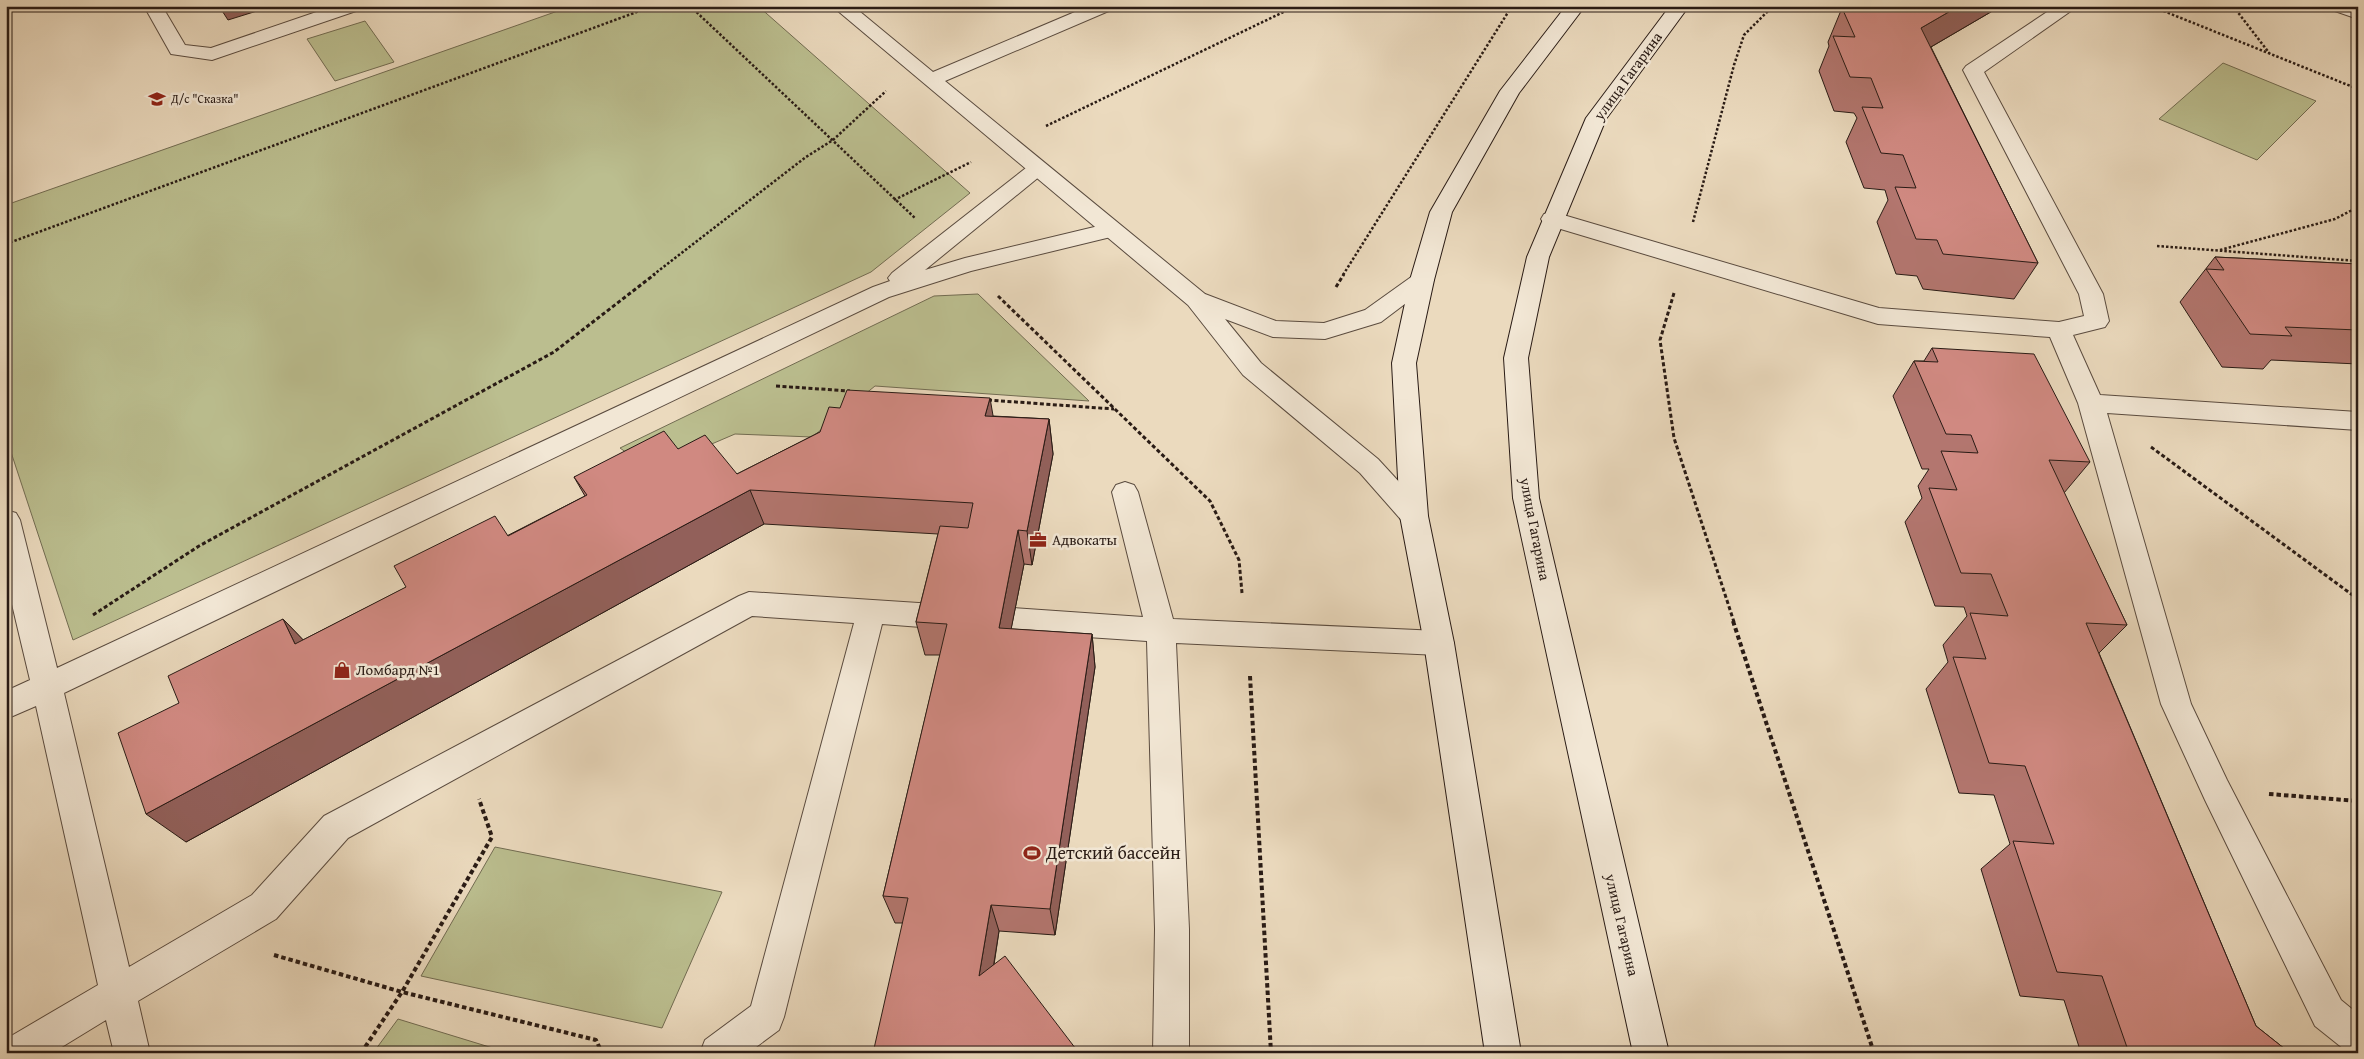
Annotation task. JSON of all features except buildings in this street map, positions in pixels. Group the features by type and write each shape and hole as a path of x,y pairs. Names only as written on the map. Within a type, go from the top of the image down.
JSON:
{"main road":[{"path":"153,6 178,50 212,54 353,6"},
{"path":"840,6 1196,300 1252,369 1369,466 1414,516"},
{"path":"931,80 1105,6"},
{"path":"1503,1053 1439,643 1414,516 1404,363 1422,280 1441,212 1510,91 1576,6"},
{"name":"улица Гагарина","path":"1651,1053 1526,498 1516,358 1538,256 1596,118 1680,6"},
{"path":"1552,220 1878,316 2059,330 2097,321 2091,294 1973,70 2069,6"},
{"path":"2338,6 2358,14"},
{"path":"881,292 944,245 1038,168"},
{"path":"6,706 881,292 965,265 1111,230"},
{"path":"1196,300 1273,329 1325,331 1373,316 1422,280"},
{"path":"2059,330 2091,403 2176,704 2216,790 2328,1013 2358,1037"},
{"path":"2091,403 2358,421"},
{"path":"1125,492 1161,630 1172,929 1171,1053"},
{"path":"6,520 39,652 132,1053"},
{"path":"18,1053 264,907 336,826 749,604 934,616"},
{"path":"718,1053 766,1017 871,612"},
{"path":"1013,620 1247,636 1439,643"}],"path":[{"path":"6,244 653,6"},
{"path":"894,200 1296,6"},
{"path":"1332,292 1416,163 1512,6"},
{"path":"1773,6 1744,35 1660,340 1674,438 1874,1053"},
{"path":"2151,6 2358,89"},
{"path":"2233,6 2270,54"},
{"path":"39,652 199,546 554,352 806,157 833,140 914,66"},
{"path":"2216,251 2335,219 2358,207"},
{"path":"2157,246 2358,261"},
{"path":"773,386 851,391"},
{"path":"978,400 1115,409"},
{"path":"2091,403 2358,600"},
{"path":"361,1053 402,992 492,837 464,756"},
{"path":"2216,790 2358,801"},
{"path":"202,944 270,954 402,992 596,1040 602,1053"}],"green space":[{"path":"572,6 758,6 970,193 871,272 73,640 6,437 6,205"},
{"path":"365,21 394,62 335,81 307,39"},
{"path":"2223,63 2316,101 2257,160 2159,119"},
{"path":"978,294 1089,401 875,386 812,437 735,434 651,470 620,448 934,296"},
{"path":"495,847 722,892 662,1028 421,976"},
{"path":"398,1019 509,1053 373,1053"}],"place":[{"name":"Д/с \"Сказка\"","path":"157,99"},
{"name":"Адвокаты","path":"1038,540"},
{"name":"Ломбард №1","path":"342,670"},
{"name":"Детский бассейн","path":"1032,853"}]}
